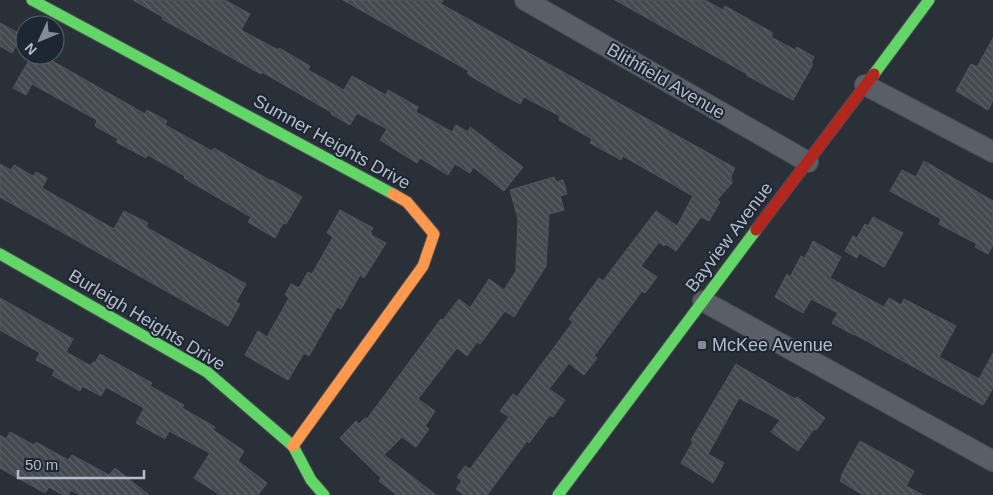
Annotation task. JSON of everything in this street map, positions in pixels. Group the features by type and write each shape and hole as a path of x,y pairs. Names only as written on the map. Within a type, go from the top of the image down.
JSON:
{"street":[{"name":"Sumner Heights Drive","path":"32,0 407,202 434,234 423,266 293,446"},
{"name":"Blithfield Avenue","path":"525,0 808,162"},
{"name":"Bayview Avenue","path":"558,495 929,0"},
{"path":"865,85 993,152"},
{"name":"Burleigh Heights Drive","path":"0,254 207,372 293,446 311,480 324,495"},
{"path":"703,301 993,461"}],"building":[{"path":"133,0 225,0 250,14 241,30 278,50 279,48 310,66 308,70 344,90 352,76 386,95 388,90 418,107 416,112 452,132 456,125 468,132 470,127 523,167 504,191 473,167 470,173 455,164 448,175 420,158 417,163 380,140 387,129 357,113 350,125 262,72 261,74 162,19 163,17"},
{"path":"343,0 443,0 441,4 735,168 731,176 732,183 717,200 720,202 709,221 701,217 676,251 666,244 664,246 659,242 641,266 657,277 645,293 642,291 594,356 597,358 584,375 569,363 549,389 565,400 553,417 550,415 529,443 527,441 487,495 464,495 456,489 462,481 457,477 465,466 470,469 509,417 500,411 513,394 517,397 573,322 569,319 599,278 603,281 656,211 677,226 693,196 623,156 621,160 590,143 592,139 559,120 560,116 524,97 520,104 472,77 467,73 469,71"},
{"path":"615,0 705,0 723,10 725,6 773,33 771,37 795,50 797,47 814,57 811,63 813,64 793,100"},
{"path":"0,23 15,31 15,48 12,53 0,46"},
{"path":"993,38 993,100 988,110 956,91 971,64 977,67"},
{"path":"26,65 59,65 145,114 147,110 167,121 165,125 212,151 214,148 302,197 286,224 283,223 275,238 248,222 251,217 184,178 185,176 148,155 146,158 116,142 118,139 95,126 97,120 32,84 26,95 13,88"},
{"path":"924,161 993,201 993,245 988,254 975,247 977,244 939,224 941,219 890,191 902,170 916,177"},
{"path":"0,164 11,170 14,165 33,176 36,172 47,178 42,188 114,229 124,211 148,223 146,227 246,284 236,302 240,304 228,326 0,197"},
{"path":"554,177 556,182 563,180 567,194 560,196 564,210 549,214 546,266 514,317 505,311 480,344 477,342 467,356 457,348 418,399 435,411 425,426 429,429 416,447 402,437 384,455 436,495 397,495 379,481 381,478 340,438 356,421 359,424 365,418 367,419 441,319 443,320 459,299 470,308 489,279 504,290 516,271 518,219 510,190"},
{"path":"340,210 373,228 370,232 372,233 371,235 386,243 364,278 360,275 341,309 337,307 309,356 304,353 288,380 245,355 258,331 267,337 289,298 285,295 291,284 299,288 308,272 312,274 333,237 327,233"},
{"path":"873,217 903,233 884,267 859,253 857,258 845,251 853,236 857,238 865,224 868,226"},
{"path":"813,241 841,257 830,278 884,307 889,298 901,305 904,299 956,326 939,357 979,379 993,353 993,388 983,405 832,323 838,313 811,299 803,313 775,297 787,274 790,277 801,256 805,258"},
{"path":"0,298 73,339 66,352 91,366 100,354 152,383 150,386 184,405 182,408 215,427 213,430 244,451 238,461 267,483 258,495 220,495 194,478 210,453 169,431 165,439 136,423 144,408 106,387 101,396 82,386 80,391 52,375 55,370 36,360 40,353 0,330"},
{"path":"736,364 795,399 797,397 825,418 816,430 814,429 798,451 771,432 780,420 739,398 708,454 724,463 713,483 681,463 693,442 691,440"},
{"path":"10,432 34,445 36,442 68,460 72,455 109,475 115,468 149,495 80,495 71,490 68,495 63,495 49,487 45,493 0,468 0,435 6,439"},
{"path":"860,441 914,471 906,486 923,495 863,495 840,481"}],"traffic: fast":[{"path":"32,0 393,194"},
{"path":"874,74 929,0"},
{"path":"558,495 756,230"},
{"path":"0,254 207,372 293,446 311,480 324,495"}],"traffic: slow":[{"path":"293,446 423,266 434,234 407,202 393,194"}],"traffic: jam":[{"path":"756,230 874,74"}],"place":[{"name":"McKee Avenue","path":"702,345"}]}
